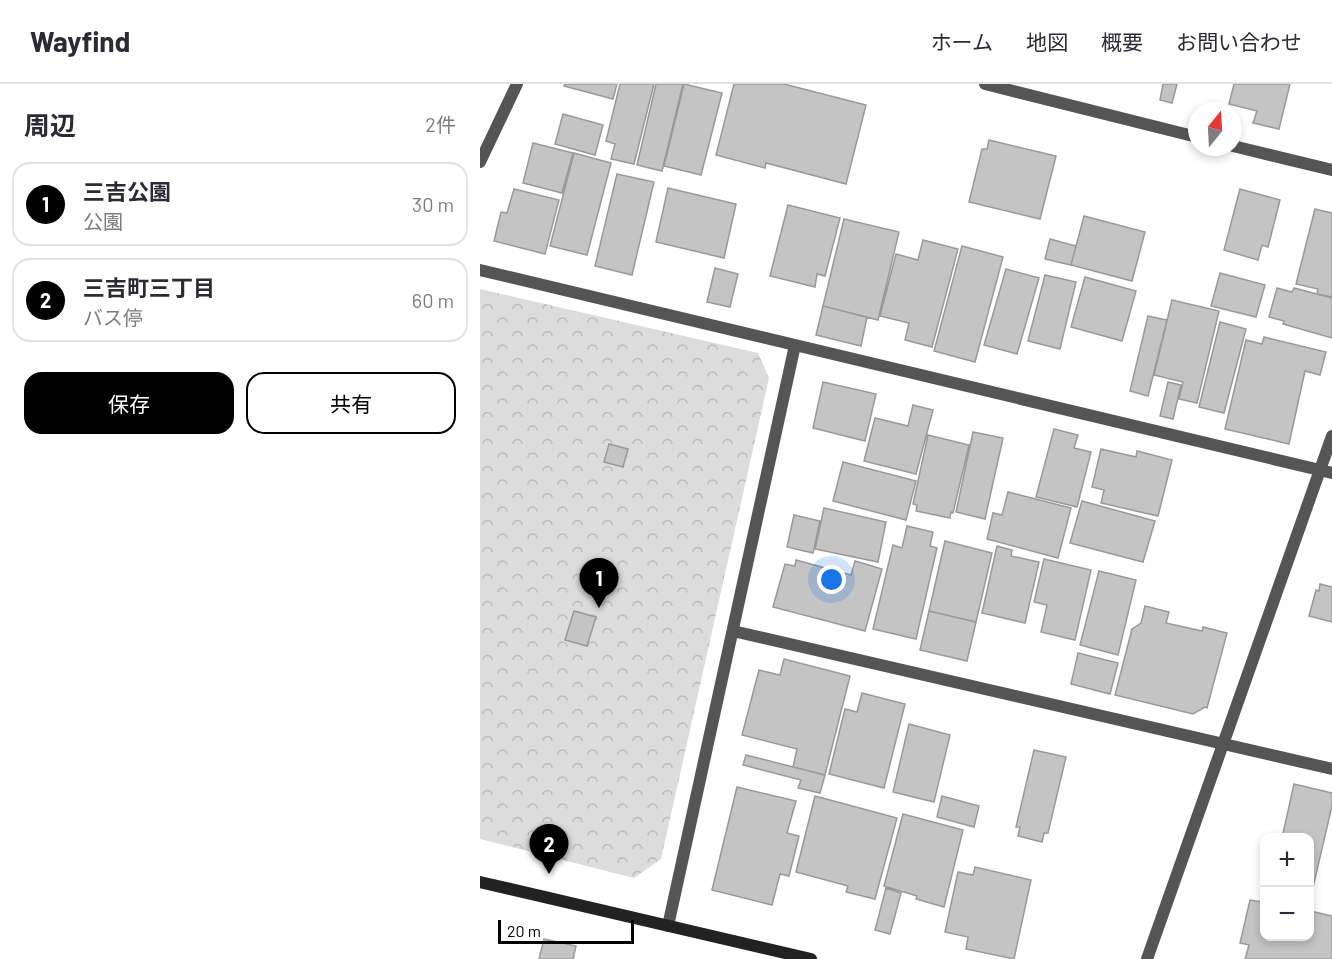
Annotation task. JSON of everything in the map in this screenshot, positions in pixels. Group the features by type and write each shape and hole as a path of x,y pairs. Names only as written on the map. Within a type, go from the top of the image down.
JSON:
{"street":[{"path":"480,162 517,84"},
{"path":"985,84 1188,135"},
{"path":"1242,148 1332,170"},
{"path":"480,270 1326,472"},
{"path":"668,926 795,345"},
{"path":"1147,959 1222,744 1326,472 1332,436"},
{"path":"733,632 1332,769"},
{"path":"480,882 811,959"}],"green space":[{"path":"480,289 758,353 769,378 661,859 634,878 480,839"}],"building":[{"path":"565,84 617,84 613,99 564,86"},
{"path":"620,84 654,84 634,164 611,159 615,144 606,141"},
{"path":"656,84 683,84 662,171 637,165"},
{"path":"684,84 722,93 701,175 664,166"},
{"path":"734,84 784,84 866,105 846,184 766,163 765,168 716,155"},
{"path":"1163,84 1177,84 1172,103 1160,100"},
{"path":"1234,84 1290,84 1279,129 1253,123 1257,111 1242,107 1242,102 1230,102"},
{"path":"563,114 603,125 595,155 555,144"},
{"path":"989,140 1056,156 1040,219 969,202 982,149 987,149"},
{"path":"533,143 573,153 562,193 523,183"},
{"path":"574,153 611,163 587,255 550,246"},
{"path":"617,174 654,182 632,275 595,266"},
{"path":"668,188 736,204 724,258 656,242"},
{"path":"514,189 559,200 545,254 494,241 501,212 507,213"},
{"path":"1240,189 1280,200 1268,247 1262,245 1258,260 1224,250"},
{"path":"788,205 840,218 825,276 817,274 815,287 770,276"},
{"path":"1315,209 1332,213 1332,297 1317,294 1318,289 1296,284"},
{"path":"1084,216 1145,232 1132,281 1071,265"},
{"path":"844,219 899,232 878,320 823,306"},
{"path":"1050,239 1076,246 1071,265 1045,259"},
{"path":"923,240 958,249 932,347 905,340 909,323 880,316 896,254 918,260"},
{"path":"962,246 1003,257 975,362 934,351"},
{"path":"715,268 738,274 730,307 707,302"},
{"path":"1006,269 1039,278 1017,354 984,345"},
{"path":"1220,273 1265,285 1256,317 1211,306"},
{"path":"1045,275 1076,282 1060,349 1028,341"},
{"path":"1085,277 1136,291 1122,341 1071,327"},
{"path":"1277,288 1292,292 1294,288 1332,298 1332,338 1283,324 1284,321 1269,317"},
{"path":"1172,300 1219,311 1197,403 1179,399 1183,382 1154,375"},
{"path":"823,306 867,317 861,346 816,335"},
{"path":"1148,316 1167,320 1148,396 1130,391"},
{"path":"1220,322 1246,329 1224,413 1199,407"},
{"path":"1264,337 1326,352 1320,375 1305,371 1289,444 1225,429 1246,340 1262,344"},
{"path":"823,382 876,394 865,441 813,428"},
{"path":"1168,382 1181,385 1173,419 1160,416"},
{"path":"913,405 933,410 916,474 864,461 875,418 908,426"},
{"path":"1054,429 1078,435 1074,448 1091,452 1077,507 1036,497"},
{"path":"973,432 1003,438 985,519 956,512"},
{"path":"928,435 969,445 950,518 916,511 917,505 913,504"},
{"path":"609,444 628,449 623,467 604,462"},
{"path":"1101,449 1136,457 1137,451 1172,460 1158,516 1101,503 1104,490 1092,487"},
{"path":"843,462 916,481 906,520 833,501"},
{"path":"1008,492 1071,508 1058,558 987,539 993,513 1002,515"},
{"path":"1082,501 1155,521 1143,562 1070,543"},
{"path":"824,508 886,522 878,562 815,549"},
{"path":"794,515 820,521 813,553 787,547"},
{"path":"907,526 933,532 930,546 937,548 916,639 873,629 893,545 902,548"},
{"path":"945,541 992,553 976,622 929,611"},
{"path":"997,546 1012,550 1011,556 1039,562 1025,623 982,613"},
{"path":"1044,559 1091,570 1075,640 1041,632 1047,605 1034,602"},
{"path":"796,560 851,575 855,561 882,569 865,631 773,607 785,564 795,566"},
{"path":"1099,571 1136,580 1118,655 1080,645"},
{"path":"1320,584 1332,587 1332,622 1309,616 1316,590 1319,591"},
{"path":"1145,606 1169,612 1166,623 1202,631 1203,627 1227,633 1207,708 1193,714 1115,695 1132,629 1141,623"},
{"path":"574,611 596,617 587,646 565,640"},
{"path":"929,611 976,622 967,661 920,650"},
{"path":"1078,653 1118,663 1110,694 1071,684"},
{"path":"784,659 850,676 825,775 793,767 797,749 742,735 759,670 780,675"},
{"path":"862,693 905,704 884,788 829,774 845,709 857,712"},
{"path":"909,724 950,735 934,802 893,792"},
{"path":"1034,750 1066,757 1048,833 1044,833 1042,842 1018,836 1020,827 1016,827"},
{"path":"746,755 825,775 820,793 798,788 801,780 743,765"},
{"path":"1294,784 1332,793 1332,806 1314,883 1314,833 1283,833"},
{"path":"737,787 796,801 787,833 799,836 789,876 780,874 772,905 712,890"},
{"path":"815,796 897,818 875,899 846,892 848,886 796,872"},
{"path":"942,796 979,806 974,827 937,817"},
{"path":"903,814 963,830 944,907 884,886"},
{"path":"975,867 1031,880 1014,959 966,949 968,937 945,932 958,872 973,875"},
{"path":"886,888 901,893 890,934 875,930"},
{"path":"1250,900 1260,902 1260,941 1314,941 1314,912 1332,916 1332,959 1245,959 1249,945 1240,943"},
{"path":"544,939 576,946 573,959 539,959"}],"place":[{"name":"三吉公園","path":"599,608"},
{"name":"三吉町三丁目","path":"549,874"}]}
